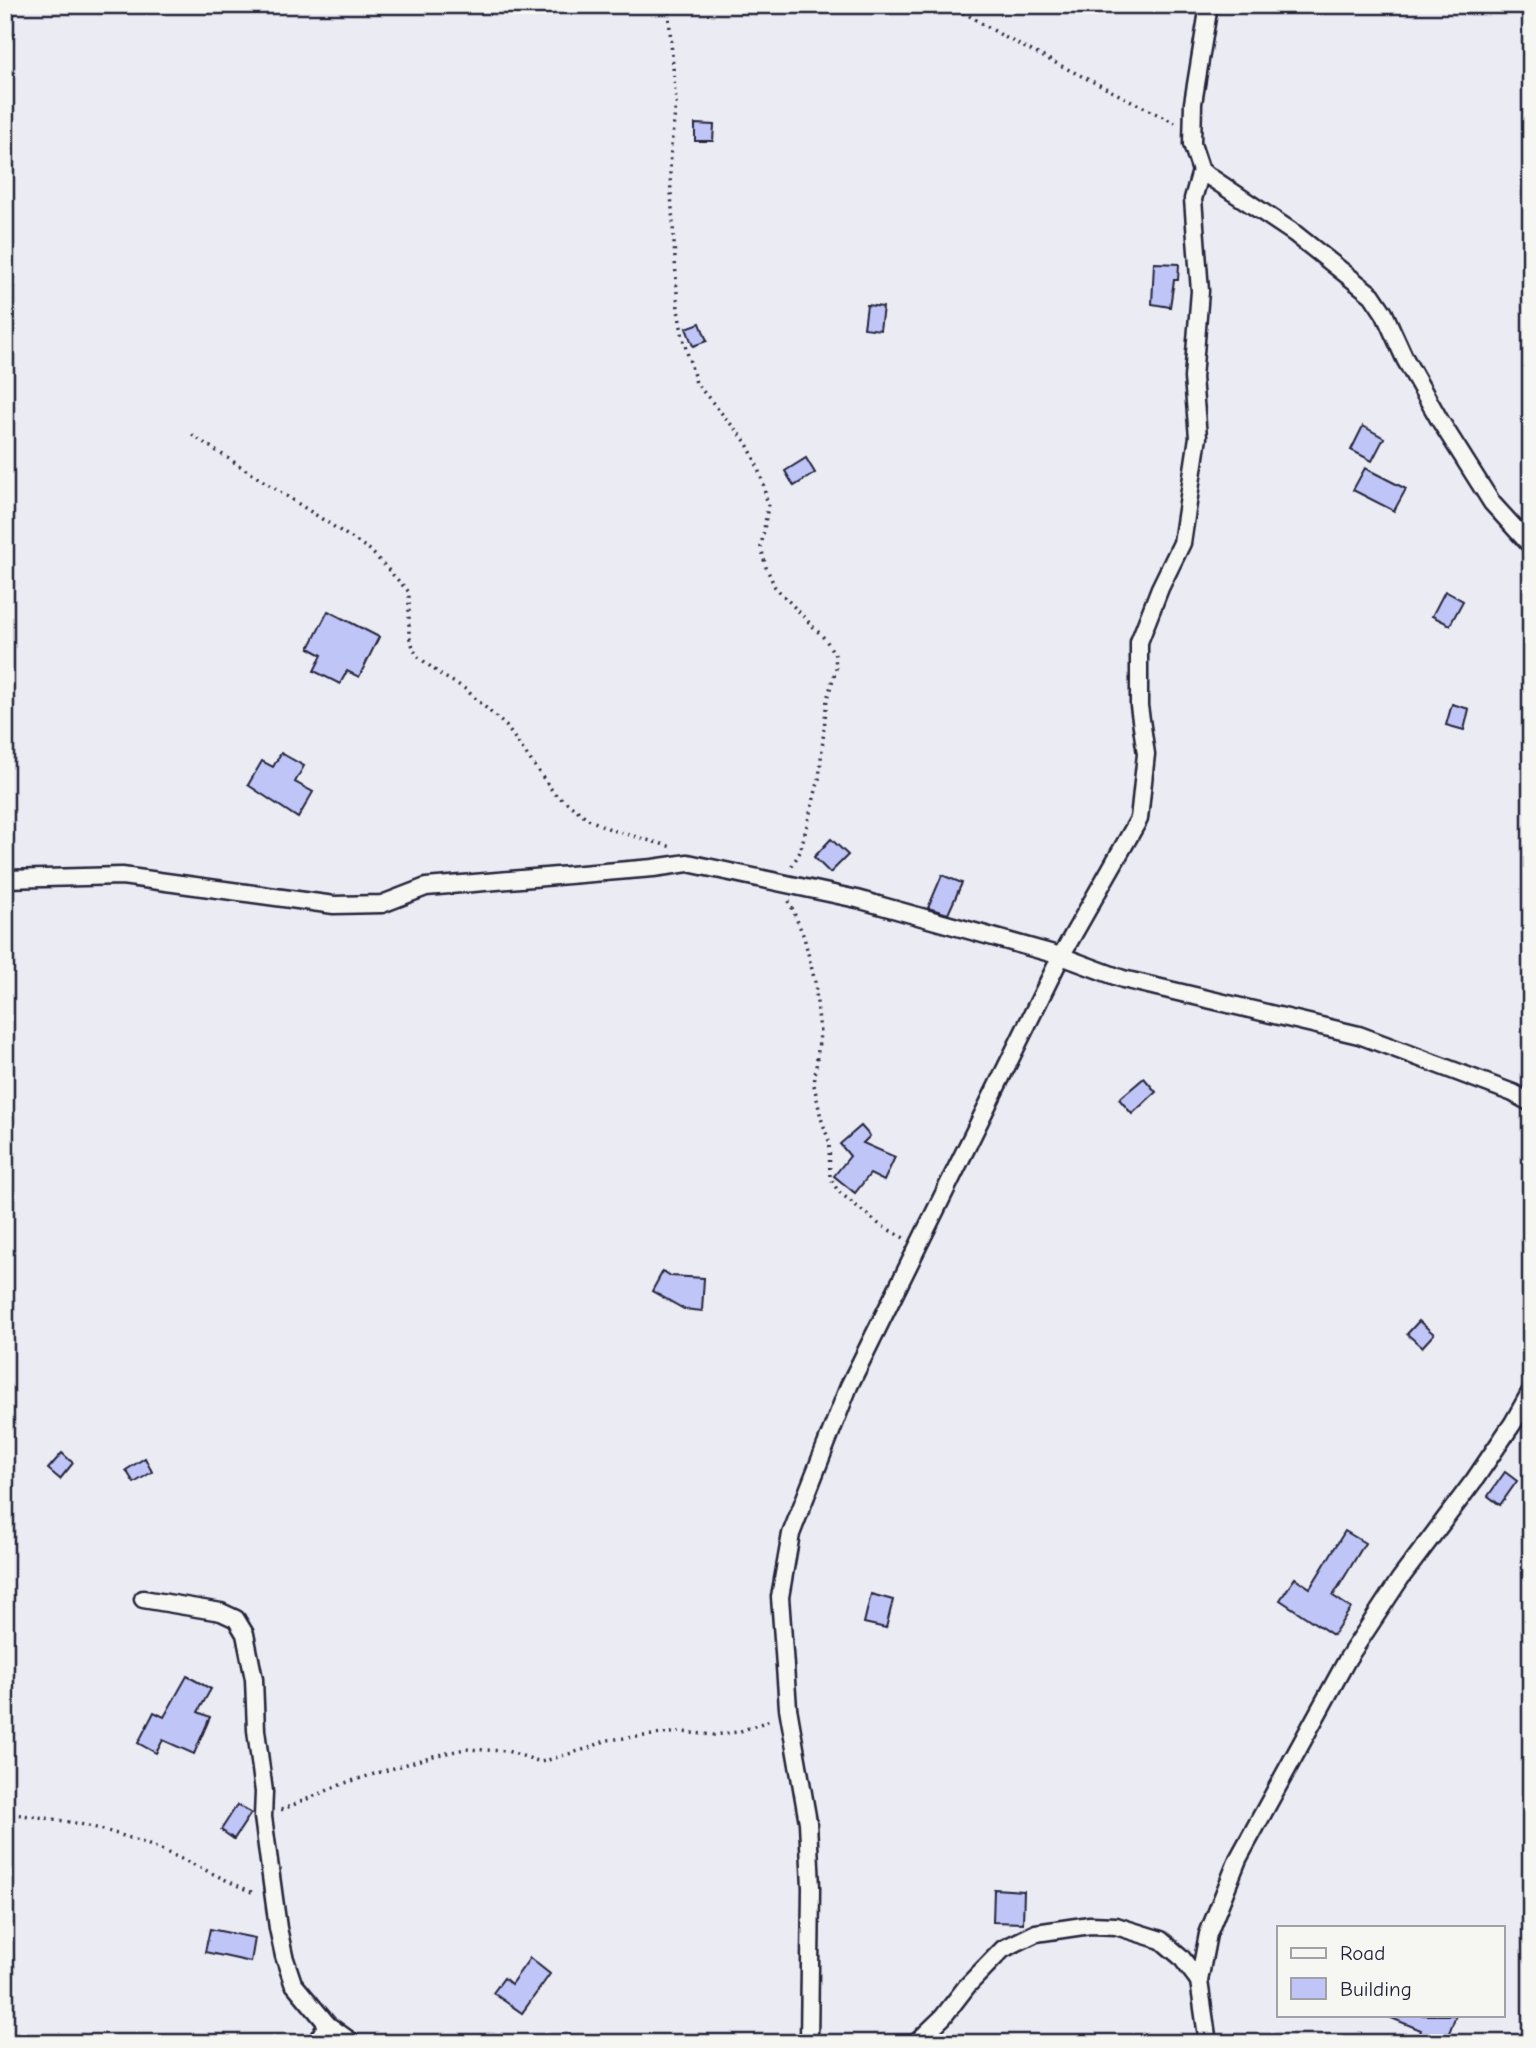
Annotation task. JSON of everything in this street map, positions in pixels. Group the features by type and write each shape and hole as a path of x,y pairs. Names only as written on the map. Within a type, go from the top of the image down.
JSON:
{"street":[{"path":"809,2043 811,1888 808,1822 788,1708 780,1597 792,1534 849,1386 1061,956 1139,819 1146,754 1139,706 1139,642 1160,588 1182,543 1198,437 1194,378 1200,291 1193,199 1201,171 1192,144 1192,131 1193,103 1209,5"},
{"path":"1201,171 1294,233 1372,295 1439,419 1485,492 1531,546"},
{"path":"5,879 122,876 334,905 382,904 426,887 688,863 857,899 1061,956 1123,979 1359,1035 1513,1093 1531,1103"},
{"path":"1208,2043 1199,1981 1208,1934 1238,1859 1348,1658 1400,1579 1475,1479 1531,1391"},
{"path":"143,1599 221,1612 236,1619 246,1634 254,1679 256,1730 264,1792 263,1817 284,1956 293,1983 328,2025 353,2043"},
{"path":"916,2043 943,2017 967,1986 1003,1949 1036,1933 1090,1925 1116,1926 1161,1940 1181,1957 1199,1981"},
{"path":"315,2043 328,2025"}],"path":[{"path":"668,5 676,103 670,175 678,310 683,338 696,383 746,442 755,460 768,506 761,547 775,587 827,640 835,654 836,669 827,699 819,779 811,817 800,852 782,883 804,937 815,982 820,1033 814,1085 829,1141 830,1177 838,1191 880,1225 919,1245"},
{"path":"955,6 1008,39 1192,131"},
{"path":"192,435 370,550 409,592 409,636 416,654 441,675 464,688 506,726 554,793 590,820 611,830 673,848 683,853 688,863"},
{"path":"263,1817 345,1783 465,1749 507,1751 541,1762 607,1740 681,1732 714,1735 738,1732 768,1723 788,1708"},
{"path":"5,1813 106,1830 158,1848 274,1903"}],"building":[{"path":"695,124 714,125 713,141 695,141"},
{"path":"1154,263 1179,264 1178,280 1174,280 1170,307 1152,304"},
{"path":"867,305 883,307 880,330 864,328"},
{"path":"700,323 707,341 693,346 686,328"},
{"path":"1363,426 1384,438 1372,461 1351,450"},
{"path":"806,458 815,473 794,486 785,471"},
{"path":"1365,468 1406,489 1394,511 1353,490"},
{"path":"1445,591 1463,601 1450,625 1432,616"},
{"path":"328,611 379,637 359,677 347,671 340,684 314,671 322,655 309,648"},
{"path":"1452,704 1469,709 1464,730 1446,725"},
{"path":"281,753 304,766 295,782 313,792 298,818 248,785 262,761 273,767"},
{"path":"831,839 848,855 830,873 814,857"},
{"path":"942,875 962,883 948,914 928,908"},
{"path":"1144,1078 1156,1092 1132,1114 1119,1099"},
{"path":"861,1126 870,1136 863,1143 895,1157 884,1181 870,1174 855,1193 834,1176 850,1156 840,1144"},
{"path":"663,1271 671,1276 704,1278 702,1311 684,1309 652,1291"},
{"path":"1419,1321 1434,1334 1422,1347 1407,1334"},
{"path":"62,1453 73,1463 60,1479 48,1469"},
{"path":"145,1458 152,1472 134,1483 126,1470"},
{"path":"1505,1472 1517,1481 1500,1505 1488,1496"},
{"path":"1345,1531 1365,1543 1333,1596 1351,1608 1333,1635 1280,1600 1295,1578 1310,1588"},
{"path":"871,1594 893,1600 886,1628 864,1623"},
{"path":"187,1676 211,1689 198,1712 210,1717 194,1754 163,1740 156,1753 138,1743 154,1712 164,1717"},
{"path":"237,1805 251,1813 234,1839 221,1830"},
{"path":"994,1889 1024,1891 1023,1923 993,1922"},
{"path":"210,1929 255,1938 251,1962 205,1952"},
{"path":"530,1958 550,1974 522,2013 493,1993 504,1978 511,1984"},
{"path":"1386,2016 1456,2016 1445,2043 1419,2035 1421,2030"}]}
